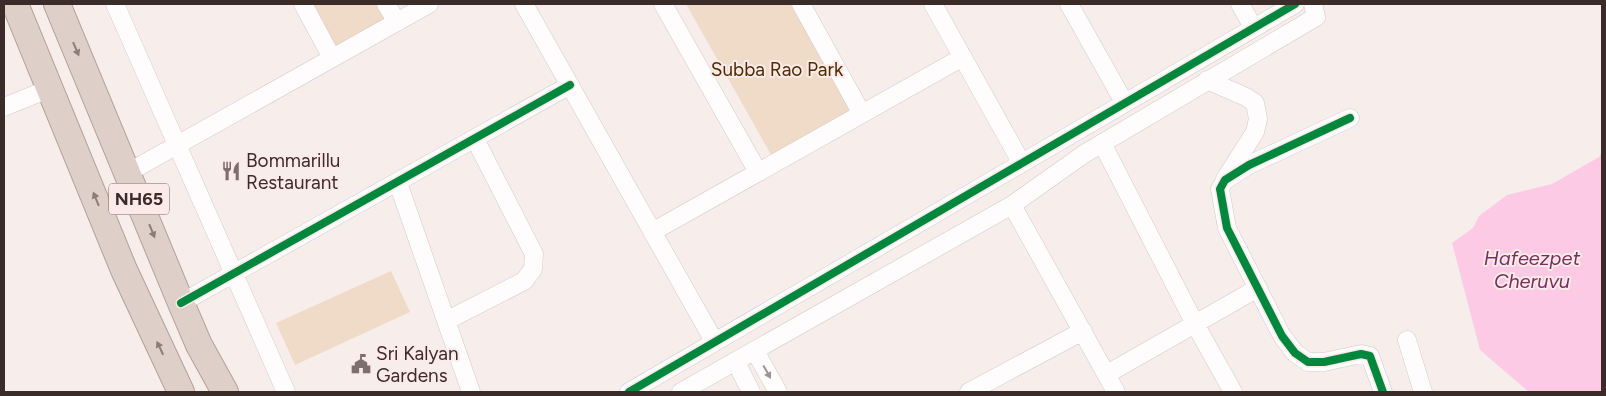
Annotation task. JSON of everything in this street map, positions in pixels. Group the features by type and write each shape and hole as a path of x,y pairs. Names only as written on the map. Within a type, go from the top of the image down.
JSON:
{"highway":[{"name":"NH65","path":"15,4 124,270 181,392"},
{"name":"NH65","path":"57,4 129,172 181,304 225,392"}],"street":[{"path":"115,4 286,392"},
{"path":"304,4 332,58"},
{"path":"386,4 397,22"},
{"path":"129,172 429,4"},
{"path":"524,4 714,341"},
{"path":"663,4 758,172"},
{"path":"800,4 862,114"},
{"path":"932,4 1021,162"},
{"path":"1069,4 1128,100 1142,118"},
{"path":"1240,4 1253,27"},
{"path":"629,392 1295,4"},
{"path":"683,392 1012,205 1142,118 1316,18 1314,4"},
{"path":"652,232 963,57"},
{"path":"1207,80 1246,97 1255,104 1258,119 1255,132 1220,189 1228,228 1282,336 1295,353 1308,362 1324,362 1361,354 1370,356 1383,392"},
{"path":"181,304 570,85"},
{"path":"4,107 51,88"},
{"path":"1225,180 1249,165 1350,118"},
{"path":"446,321 524,281 534,268 534,254 475,139"},
{"path":"1102,143 1194,324 1233,392"},
{"path":"398,183 471,392"},
{"path":"1012,205 1116,392"},
{"path":"1107,374 1258,288"},
{"path":"969,392 1083,332"},
{"path":"1407,340 1422,392"},
{"path":"755,351 778,392"},
{"path":"736,362 751,392"}],"green space":[{"path":"313,4 385,4 395,23 339,52"},
{"name":"Subba Rao Park","path":"686,4 795,4 857,113 774,160"},
{"path":"391,271 410,312 295,365 276,323"}],"water":[{"name":"Hafeezpet Cheruvu","path":"1602,152 1602,392 1529,392 1480,350 1452,243 1473,228 1479,216 1507,195 1552,184 1599,157"}],"cycle path":[{"path":"629,392 1295,4"},
{"path":"181,303 570,85"},
{"path":"1350,118 1249,165 1225,180 1220,189 1227,228 1282,336 1295,353 1308,362 1324,362 1361,354 1370,356 1383,392"}],"place":[{"name":"Bommarillu Restaurant","path":"231,171"},
{"name":"Sri Kalyan Gardens","path":"361,364"}]}
